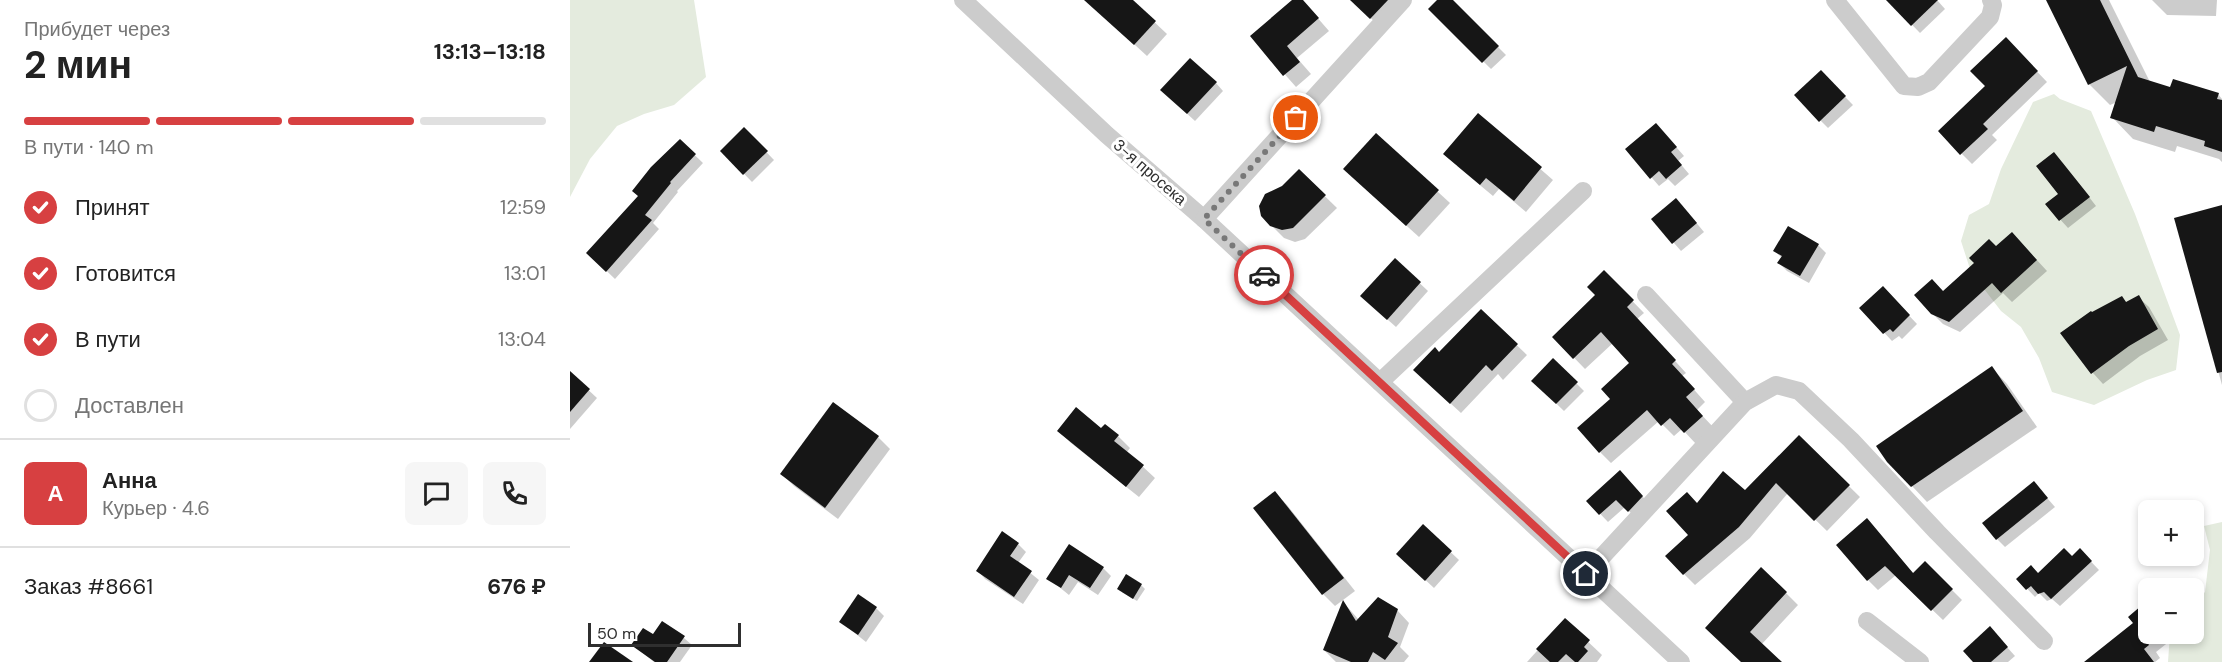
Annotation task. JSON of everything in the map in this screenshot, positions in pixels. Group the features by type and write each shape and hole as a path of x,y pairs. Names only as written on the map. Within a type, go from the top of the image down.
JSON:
{"street":[{"name":"3-я просека","path":"963,0 1107,135 1204,219 1681,662"},
{"path":"1204,219 1403,0"},
{"path":"1834,0 1904,86 1918,87 1929,82 1990,17 1993,6 1991,0"},
{"path":"1380,382 1583,191"},
{"path":"1646,295 1744,402"},
{"path":"1586,574 1744,402 1776,385 1798,391 1851,440 2044,641"},
{"path":"1867,621 1920,662"}],"shaded area":[{"path":"570,0 694,0 706,77 674,105 644,114 617,126 590,159 570,197"},
{"path":"2054,94 2060,99 2091,111 2135,214 2180,335 2176,370 2147,380 2094,405 2052,392 2039,358 2021,327 2001,311 1971,272 1961,241 1969,215 1989,204 2001,169 2033,102"},
{"path":"2222,522 2222,662 2168,662 2169,644 2204,644 2204,593 2210,550 2204,526"}],"building":[{"path":"1084,0 1133,0 1156,21 1134,45"},
{"path":"1292,0 1303,0 1319,18 1287,46 1300,62 1283,76 1250,36"},
{"path":"1350,0 1388,0 1370,19"},
{"path":"1437,0 1453,0 1499,46 1482,63 1428,9"},
{"path":"1886,0 1938,0 1911,26"},
{"path":"2046,0 2100,0 2138,77 2170,87 2173,79 2219,93 2217,99 2222,100 2222,152 2204,146 2205,141 2156,126 2154,132 2110,118 2127,66 2088,85"},
{"path":"2006,37 2038,71 1983,124 1988,129 1960,155 1938,131 1985,86 1970,71"},
{"path":"1190,58 1217,82 1187,114 1160,90"},
{"path":"1821,70 1846,96 1819,122 1794,95"},
{"path":"1478,113 1542,167 1514,201 1486,178 1480,185 1443,154"},
{"path":"1656,123 1677,147 1671,152 1682,165 1666,179 1659,171 1650,179 1625,149"},
{"path":"744,127 768,151 743,175 720,151"},
{"path":"1376,133 1439,190 1406,226 1343,169"},
{"path":"680,139 696,154 670,182 645,215 652,220 606,272 586,253 638,196 632,191 651,167"},
{"path":"2054,152 2090,197 2059,221 2045,204 2058,194 2036,166"},
{"path":"1299,169 1326,195 1293,228 1282,230 1270,226 1261,216 1259,206 1265,194 1282,186"},
{"path":"1676,198 1697,223 1672,244 1651,219"},
{"path":"2222,205 2222,372 2217,373 2174,218"},
{"path":"1788,226 1819,244 1800,276 1777,263 1782,256 1773,251"},
{"path":"2012,232 2037,260 2001,293 1992,283 1949,322 1931,314 1914,295 1932,279 1943,291 1974,263 1969,258 1989,239 1996,246"},
{"path":"1395,258 1421,282 1387,320 1360,296"},
{"path":"1604,270 1634,300 1627,307 1676,360 1672,364 1695,389 1686,397 1703,416 1684,433 1670,418 1661,426 1647,410 1599,453 1577,428 1610,399 1601,389 1629,363 1601,332 1573,359 1552,337 1595,295 1587,287"},
{"path":"1883,286 1910,315 1893,332 1890,329 1883,334 1859,308"},
{"path":"2139,295 2158,329 2129,346 2091,374 2060,333 2091,311 2122,296 2126,302"},
{"path":"1481,309 1518,344 1492,371 1486,365 1450,404 1413,370 1435,347 1439,352"},
{"path":"1553,358 1578,382 1556,404 1531,381"},
{"path":"1992,366 2023,411 1911,487 1887,462 1876,446"},
{"path":"570,371 590,389 570,412"},
{"path":"833,402 879,436 825,508 780,474"},
{"path":"1076,407 1101,428 1105,424 1119,435 1114,441 1144,465 1126,487 1057,431"},
{"path":"1799,435 1850,485 1814,521 1776,483 1739,527 1683,575 1665,556 1688,535 1666,511 1687,492 1697,503 1723,471 1745,490"},
{"path":"1620,470 1643,496 1628,512 1616,500 1599,515 1586,501"},
{"path":"2034,481 2048,498 1996,540 1982,523"},
{"path":"1275,491 1344,578 1322,595 1253,508"},
{"path":"1867,518 1913,573 1925,561 1953,589 1931,611 1885,566 1867,581 1836,545"},
{"path":"1423,524 1452,551 1425,581 1396,554"},
{"path":"1002,531 1019,543 1010,556 1032,571 1014,597 976,571"},
{"path":"1069,544 1104,567 1090,588 1069,575 1061,588 1046,579"},
{"path":"2064,548 2072,556 2080,548 2092,561 2051,599 2044,592 2038,594 2031,586 2026,590 2016,579 2031,565 2038,573"},
{"path":"1761,567 1787,592 1750,632 1782,662 1741,662 1705,628"},
{"path":"1126,574 1142,584 1133,599 1117,589"},
{"path":"858,594 877,607 858,635 839,622"},
{"path":"1378,597 1398,609 1388,637 1398,643 1385,660 1373,652 1368,662 1351,662 1323,650 1343,600 1356,621"},
{"path":"2138,608 2138,644 2148,644 2144,649 2154,662 2084,662 2133,623 2128,617"},
{"path":"1565,618 1590,640 1584,647 1588,651 1578,662 1566,654 1558,662 1550,662 1536,649"},
{"path":"662,621 685,636 667,662 655,662 631,645 643,628 653,634"},
{"path":"1990,626 2008,647 1991,662 1973,662 1963,651"},
{"path":"604,642 633,662 589,662"}],"way so far":[{"path":"1264,275 1204,219 1296,118"}],"route":[{"path":"1264,275 1586,574"}]}
